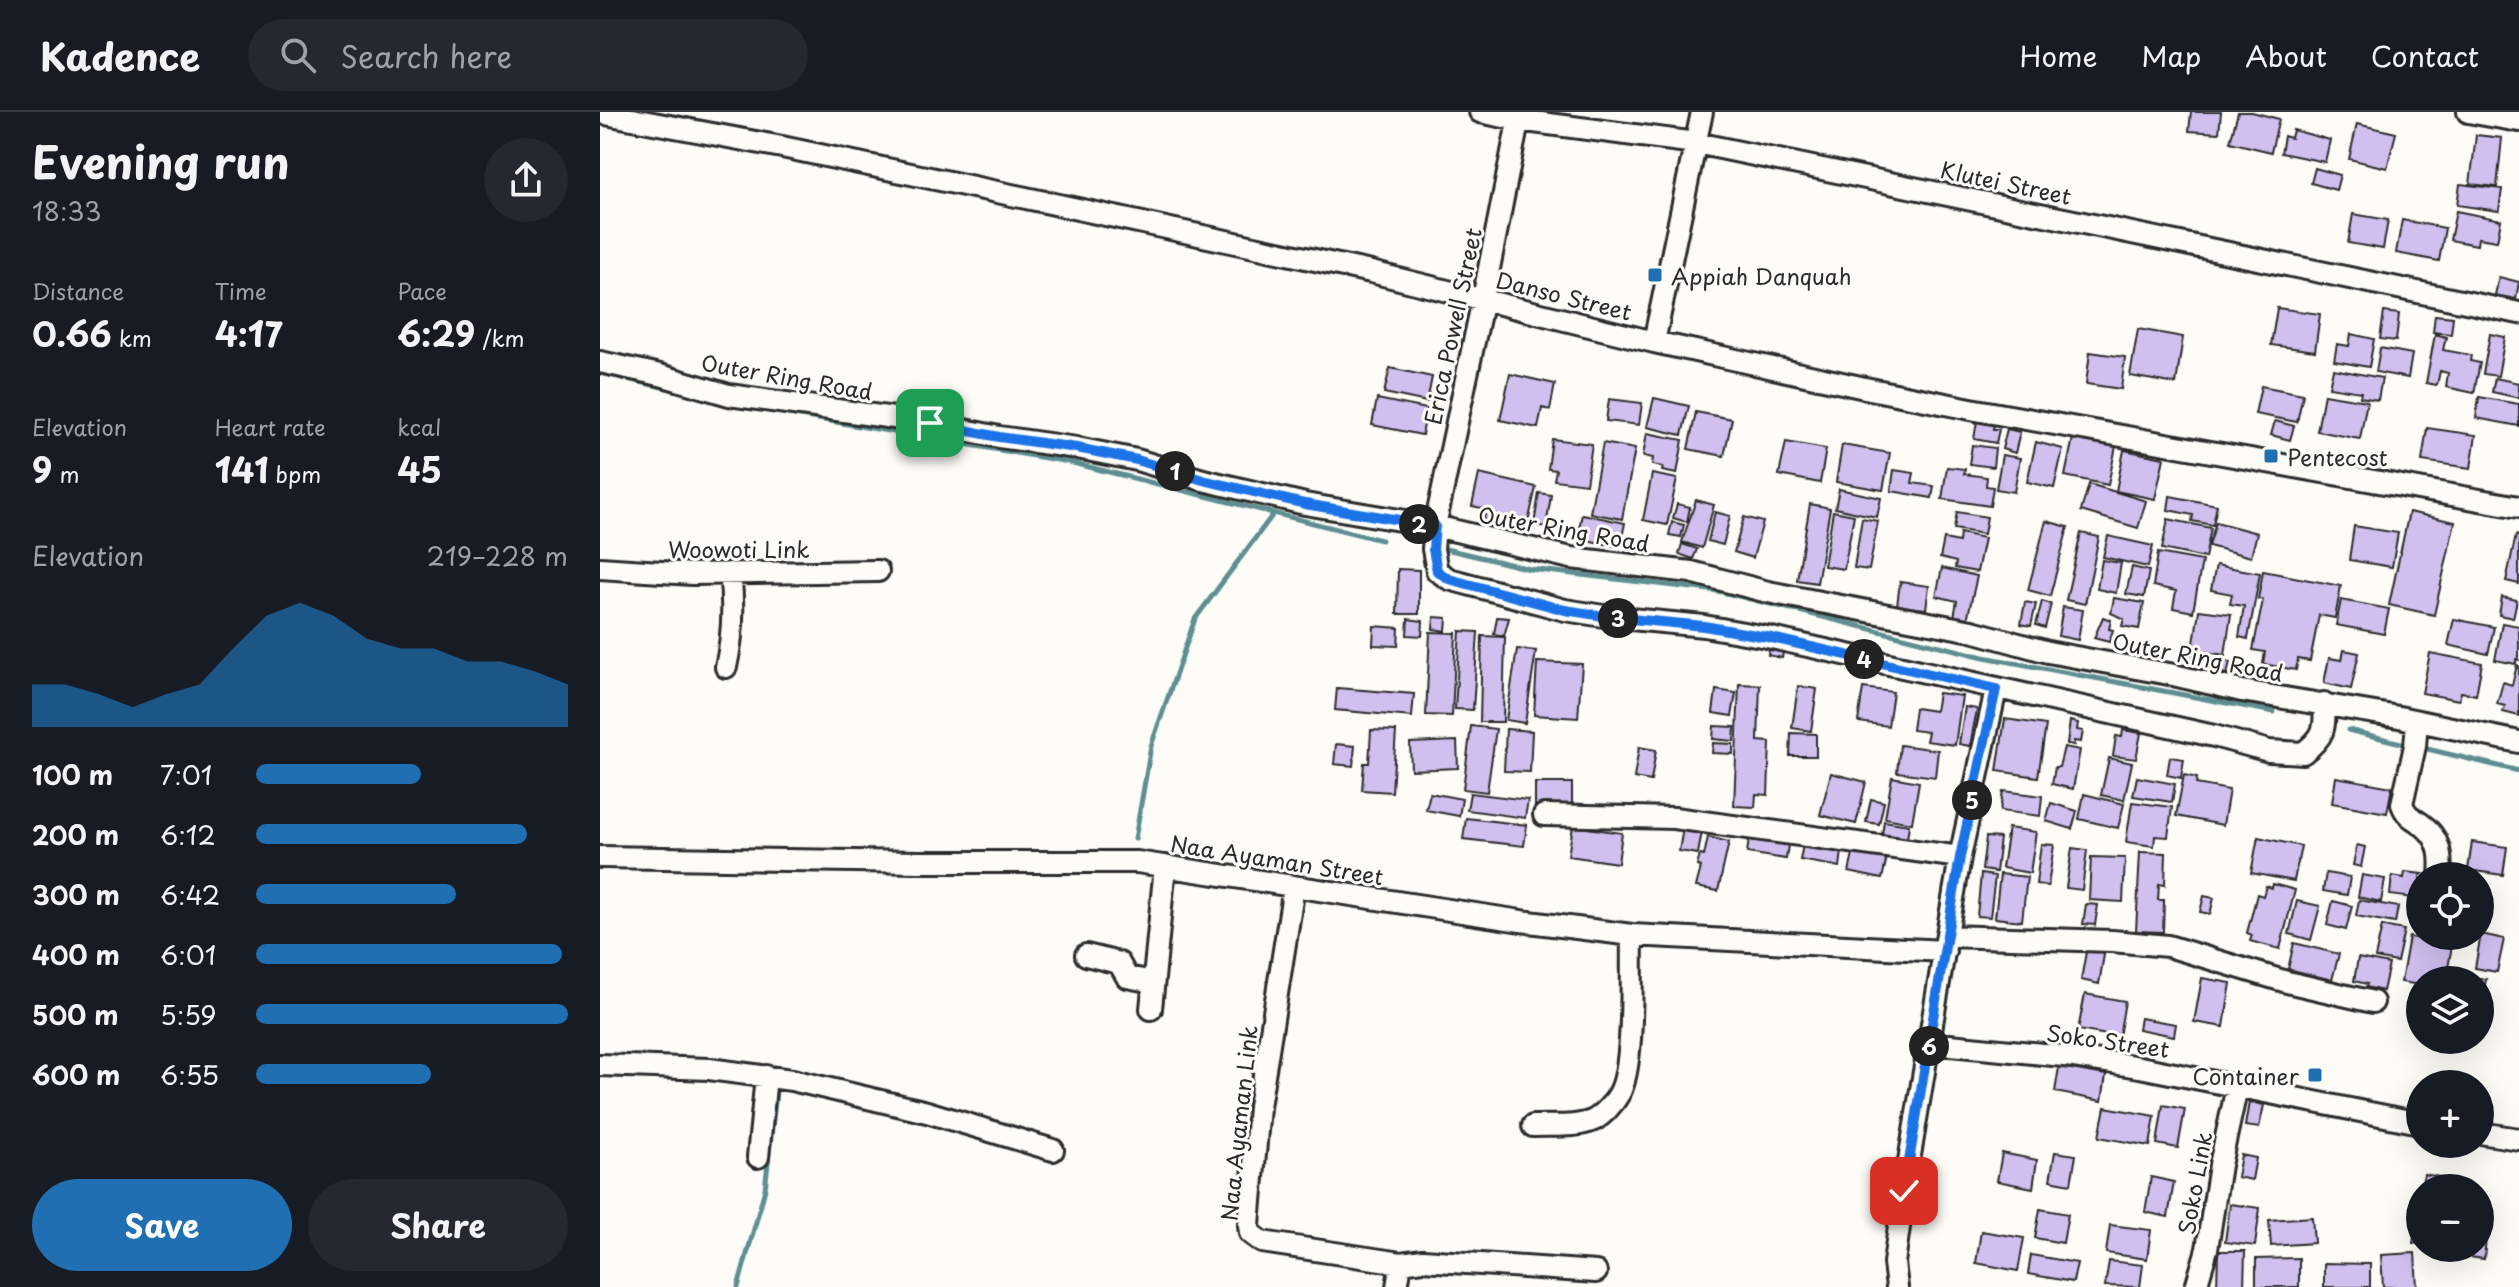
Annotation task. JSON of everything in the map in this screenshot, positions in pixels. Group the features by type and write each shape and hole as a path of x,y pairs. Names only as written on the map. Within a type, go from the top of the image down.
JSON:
{"street":[{"name":"Klutei Street","path":"1480,112 1696,143 2519,313"},
{"path":"1654,342 1702,112"},
{"path":"2468,112 2519,121"},
{"name":"Danso Street","path":"600,113 782,147 1371,272 1654,342 1976,410 2519,507"},
{"name":"Erica Powell Street","path":"1519,116 1435,526 1433,549 1437,571 1449,579 1565,610 1704,626 1767,637 1996,689"},
{"name":"Outer Ring Road","path":"600,362 729,395 930,423 1077,448 1137,460 1203,480 1305,504 1435,526 1571,558 1704,575 1768,592 1972,631 2048,652 2519,742"},
{"name":"Woowoti Link","path":"600,568 692,574 878,571"},
{"path":"726,667 732,623 730,573"},
{"path":"1897,1287 1894,1263 1896,1245 1929,1043 1960,857 1996,689 2288,753 2303,753 2316,743 2323,732 2324,703"},
{"path":"2417,721 2415,746 2402,804 2409,817 2432,835 2442,852 2441,862"},
{"path":"1544,815 1674,818 1960,857"},
{"name":"Naa Ayaman Street","path":"600,857 920,862 1119,860 1632,935 1947,943 2112,941 2168,946 2287,982 2373,1002"},
{"path":"1151,1009 1165,866"},
{"name":"Naa Ayaman Link","path":"1294,887 1259,1107 1250,1233 1262,1242 1401,1263"},
{"path":"1533,1126 1582,1123 1594,1119 1621,1092 1629,1036 1632,935"},
{"path":"1086,955 1119,963 1127,977 1153,982"},
{"name":"Soko Street","path":"1929,1043 2107,1061 2406,1120"},
{"path":"600,1065 709,1069 778,1078 927,1112 1053,1150"},
{"path":"758,1157 778,1078"},
{"name":"Soko Link","path":"2196,1287 2207,1249 2220,1165 2237,1087"},
{"path":"2494,1135 2519,1139"},
{"path":"1397,1287 1401,1263 1423,1260 1596,1272"}],"building":[{"path":"2191,112 2221,112 2219,133 2189,131"},
{"path":"2238,112 2279,119 2271,152 2230,142"},
{"path":"2357,124 2396,133 2387,168 2349,159"},
{"path":"2293,130 2330,140 2325,162 2281,153 2284,136 2291,138"},
{"path":"2476,135 2502,138 2497,187 2470,184"},
{"path":"2315,168 2340,175 2336,190 2311,183"},
{"path":"2460,184 2502,189 2499,211 2457,205"},
{"path":"2456,211 2501,220 2497,241 2478,238 2477,245 2450,240"},
{"path":"2353,214 2388,220 2383,249 2348,243"},
{"path":"2402,220 2445,228 2439,261 2396,253"},
{"path":"2499,277 2519,282 2516,299 2495,295"},
{"path":"2277,308 2320,314 2315,351 2271,345"},
{"path":"2384,312 2399,314 2396,341 2380,339"},
{"path":"2435,315 2453,317 2451,334 2433,332"},
{"path":"2138,329 2183,337 2176,384 2130,376"},
{"path":"2351,334 2374,339 2369,367 2334,361 2337,344 2349,346"},
{"path":"2435,334 2446,337 2443,350 2471,355 2470,361 2480,363 2474,393 2446,387 2448,373 2440,371 2437,385 2426,383"},
{"path":"2490,334 2505,337 2498,376 2483,374"},
{"path":"2380,348 2412,354 2408,378 2376,372"},
{"path":"2090,352 2125,357 2121,389 2086,384"},
{"path":"1390,368 1432,377 1427,402 1384,393"},
{"path":"2333,369 2382,378 2378,400 2360,397 2361,392 2329,387"},
{"path":"1510,374 1555,384 1550,410 1542,408 1538,428 1500,420"},
{"path":"2495,378 2519,383 2519,398 2492,392"},
{"path":"2261,386 2303,394 2297,422 2255,414"},
{"path":"2324,394 2367,401 2360,439 2317,431"},
{"path":"2479,397 2519,404 2519,426 2476,418"},
{"path":"1654,398 1689,406 1682,435 1647,427"},
{"path":"1377,399 1427,409 1422,435 1372,425"},
{"path":"1609,399 1642,403 1639,425 1606,421"},
{"path":"1696,412 1732,419 1724,456 1688,449"},
{"path":"1978,415 1994,422 1993,429 1999,429 1996,443 1974,439"},
{"path":"2275,421 2294,426 2290,440 2271,435"},
{"path":"2427,428 2476,435 2471,468 2422,461"},
{"path":"2007,429 2020,432 2015,453 2002,449"},
{"path":"1647,433 1683,440 1677,474 1662,471 1663,467 1652,465 1653,458 1643,456"},
{"path":"2073,438 2116,446 2108,485 2065,476"},
{"path":"1552,439 1592,444 1586,484 1554,480 1556,470 1548,469"},
{"path":"1786,442 1826,449 1820,483 1779,475"},
{"path":"2036,442 2063,449 2054,488 2027,482"},
{"path":"1603,443 1635,449 1622,519 1590,513"},
{"path":"1842,445 1890,453 1883,490 1836,482"},
{"path":"1972,445 1995,448 1993,467 1969,464"},
{"path":"2124,450 2164,458 2155,499 2116,491"},
{"path":"2002,455 2020,458 2014,492 1996,489"},
{"path":"1947,467 1965,469 1964,474 1987,477 1986,486 1993,487 1990,506 1942,499"},
{"path":"1894,470 1914,473 1912,483 1934,486 1932,498 1891,491"},
{"path":"1479,474 1536,487 1526,532 1483,523 1486,509 1472,506"},
{"path":"1652,474 1677,479 1667,525 1643,520"},
{"path":"2089,484 2146,501 2138,528 2081,511"},
{"path":"1839,489 1881,498 1877,517 1835,508"},
{"path":"1539,493 1551,495 1546,527 1534,525"},
{"path":"2170,496 2217,505 2213,525 2192,521 2193,515 2168,510"},
{"path":"1696,500 1714,505 1702,548 1682,542"},
{"path":"1677,504 1690,507 1687,522 1673,518"},
{"path":"1810,504 1830,508 1817,583 1797,580"},
{"path":"1833,511 1854,515 1844,569 1824,566"},
{"path":"1715,512 1730,516 1723,545 1708,541"},
{"path":"1957,512 1987,517 1984,534 1954,529"},
{"path":"2409,512 2455,522 2434,615 2389,605"},
{"path":"1582,514 1625,523 1620,547 1577,538"},
{"path":"1744,517 1763,522 1753,558 1734,552"},
{"path":"1862,518 1878,521 1869,570 1854,568"},
{"path":"2168,519 2211,528 2205,558 2162,549"},
{"path":"2046,521 2068,527 2050,596 2028,590"},
{"path":"1672,522 1684,525 1681,537 1669,535"},
{"path":"2216,522 2257,533 2251,557 2209,546"},
{"path":"2354,526 2398,533 2392,567 2349,560"},
{"path":"1960,533 1984,538 1977,572 1955,568 1956,562 1940,558 1944,539 1959,542"},
{"path":"2081,533 2099,537 2085,604 2066,600"},
{"path":"2516,535 2519,536 2519,584 2506,581"},
{"path":"2108,536 2153,546 2148,567 2103,557"},
{"path":"1682,544 1697,549 1693,559 1679,554"},
{"path":"2158,553 2202,561 2193,612 2173,608 2176,591 2153,586"},
{"path":"2102,560 2121,563 2116,593 2097,589"},
{"path":"2216,565 2260,573 2248,639 2239,637 2244,606 2230,604 2232,594 2211,590"},
{"path":"2132,567 2149,571 2144,597 2126,594"},
{"path":"1942,568 1977,576 1967,620 1954,617 1957,601 1936,596"},
{"path":"1398,569 1419,570 1419,614 1397,614"},
{"path":"2263,571 2341,586 2335,618 2319,615 2310,661 2298,659 2296,670 2263,664 2265,652 2253,650 2263,600 2258,599"},
{"path":"1900,582 1929,586 1926,609 1897,606"},
{"path":"2502,597 2517,600 2513,618 2499,615"},
{"path":"2114,598 2144,603 2139,629 2122,626 2124,619 2111,613"},
{"path":"2341,600 2389,609 2384,634 2336,625"},
{"path":"2042,601 2051,604 2045,628 2036,625"},
{"path":"2025,602 2036,604 2031,626 2021,624"},
{"path":"2063,607 2083,610 2078,640 2058,636"},
{"path":"2199,610 2231,614 2225,655 2193,650"},
{"path":"1434,617 1447,618 1446,631 1433,629"},
{"path":"1497,617 1509,618 1504,636 1494,634"},
{"path":"2103,617 2111,620 2109,629 2113,630 2109,642 2094,638"},
{"path":"1408,619 1423,621 1422,636 1407,635"},
{"path":"2454,619 2494,627 2488,654 2448,645"},
{"path":"2502,623 2519,626 2519,660 2516,659 2516,664 2495,660"},
{"path":"1374,626 1399,628 1398,646 1373,645"},
{"path":"1460,631 1478,632 1473,710 1455,709"},
{"path":"1430,632 1456,633 1452,716 1426,715"},
{"path":"1482,636 1505,637 1503,722 1480,722"},
{"path":"1770,645 1784,648 1782,658 1768,655"},
{"path":"1517,649 1536,651 1525,723 1506,720"},
{"path":"2344,650 2359,653 2351,689 2324,683 2329,658 2342,660"},
{"path":"2430,653 2482,663 2476,695 2461,692 2459,700 2422,693"},
{"path":"2187,654 2230,662 2227,674 2185,666"},
{"path":"1537,662 1582,664 1578,718 1534,715"},
{"path":"2517,665 2519,716 2503,712 2505,706 2497,704 2503,682 2512,685"},
{"path":"1739,684 1760,685 1758,741 1770,742 1768,795 1756,794 1755,807 1734,806"},
{"path":"1798,686 1817,689 1811,731 1792,728"},
{"path":"1337,688 1414,694 1412,717 1335,710"},
{"path":"1863,688 1893,692 1888,726 1858,722"},
{"path":"1716,690 1736,693 1732,716 1713,713"},
{"path":"1938,693 1962,696 1955,745 1926,741 1928,732 1912,730 1915,708 1935,711"},
{"path":"1965,707 1977,709 1970,746 1959,744"},
{"path":"2005,719 2046,725 2038,777 1997,771"},
{"path":"2070,721 2078,723 2077,730 2083,731 2081,742 2074,741 2074,745 2067,744"},
{"path":"1471,726 1496,729 1487,792 1463,789"},
{"path":"1714,726 1735,727 1734,741 1713,739"},
{"path":"1506,729 1532,731 1530,772 1504,771"},
{"path":"1371,730 1396,731 1392,792 1362,790 1364,763 1369,763"},
{"path":"2123,730 2141,733 2136,759 2113,756 2116,736 2122,737"},
{"path":"1791,733 1816,734 1816,756 1790,756"},
{"path":"1457,741 1458,768 1411,770 1410,743"},
{"path":"1713,743 1733,744 1733,754 1712,753"},
{"path":"1336,744 1355,746 1353,766 1334,764"},
{"path":"1900,745 1938,750 1935,777 1897,772"},
{"path":"1639,747 1656,750 1651,781 1634,778"},
{"path":"2064,747 2080,750 2073,789 2052,784"},
{"path":"2170,757 2184,759 2181,778 2167,775"},
{"path":"2109,758 2132,763 2124,800 2101,795"},
{"path":"1831,773 1866,782 1856,824 1820,815"},
{"path":"2184,775 2197,778 2196,784 2229,790 2223,825 2176,816"},
{"path":"1892,777 1919,782 1912,823 1885,818"},
{"path":"2137,777 2175,784 2172,802 2133,796"},
{"path":"2336,777 2392,787 2387,813 2332,803"},
{"path":"1535,783 1572,783 1572,806 1535,806"},
{"path":"2003,791 2042,796 2040,816 2000,811"},
{"path":"1430,793 1462,799 1459,816 1426,810"},
{"path":"1470,793 1528,800 1525,818 1467,810"},
{"path":"2084,794 2124,804 2118,828 2079,819"},
{"path":"1871,799 1884,802 1879,824 1866,822"},
{"path":"2132,802 2172,807 2168,837 2155,836 2154,846 2126,842"},
{"path":"2051,803 2077,811 2072,829 2046,821"},
{"path":"1466,818 1527,825 1524,846 1463,839"},
{"path":"1884,821 1909,825 1907,839 1882,835"},
{"path":"1573,826 1622,833 1618,863 1568,856"},
{"path":"1683,828 1702,831 1698,854 1679,851"},
{"path":"2008,828 2036,832 2030,873 2002,868"},
{"path":"1708,837 1729,842 1718,891 1696,887 1701,867 1697,866 1700,855 1704,856"},
{"path":"1986,837 2000,838 1996,872 1982,870"},
{"path":"2258,837 2301,846 2294,881 2251,873"},
{"path":"1749,839 1788,845 1786,859 1747,853"},
{"path":"2472,842 2507,847 2503,875 2494,874 2494,862 2469,862"},
{"path":"2041,844 2054,845 2048,886 2036,884"},
{"path":"1803,845 1842,851 1840,867 1800,860"},
{"path":"2357,845 2365,847 2361,867 2353,865"},
{"path":"2072,848 2087,850 2082,890 2066,888"},
{"path":"1854,850 1887,857 1882,879 1849,872"},
{"path":"2140,852 2166,853 2165,885 2159,884 2158,900 2164,900 2163,932 2136,931"},
{"path":"2091,857 2125,858 2123,902 2089,900"},
{"path":"2406,872 2406,897 2390,895 2392,876 2404,878"},
{"path":"2326,873 2350,877 2347,895 2323,891"},
{"path":"1981,874 1995,876 1990,917 1977,916"},
{"path":"2000,874 2027,877 2022,921 1995,918"},
{"path":"2362,875 2385,879 2381,902 2358,897"},
{"path":"2273,884 2295,890 2280,949 2250,941 2252,935 2247,933 2257,894 2263,896 2266,886 2272,888"},
{"path":"2204,896 2214,898 2210,914 2200,912"},
{"path":"2359,900 2398,907 2395,923 2356,916"},
{"path":"2297,901 2320,906 2311,940 2289,934"},
{"path":"2333,901 2352,906 2346,930 2327,925"},
{"path":"2086,904 2098,905 2095,925 2083,924"},
{"path":"2382,926 2404,930 2397,962 2375,958"},
{"path":"2494,937 2504,939 2497,972 2494,971 2494,966 2475,966 2478,950 2494,950"},
{"path":"2294,943 2339,954 2332,980 2288,969"},
{"path":"2087,946 2105,949 2099,984 2081,980"},
{"path":"2407,950 2451,950 2448,966 2406,966 2406,983 2401,982"},
{"path":"2358,958 2389,964 2383,991 2354,981"},
{"path":"2202,978 2231,983 2224,1027 2194,1022"},
{"path":"2085,994 2125,1001 2119,1037 2078,1030"},
{"path":"2140,1018 2176,1024 2174,1036 2138,1029"},
{"path":"2059,1067 2106,1075 2102,1101 2055,1092"},
{"path":"2249,1102 2264,1105 2259,1128 2245,1126"},
{"path":"2163,1105 2185,1109 2178,1148 2157,1144"},
{"path":"2105,1107 2155,1116 2150,1146 2099,1137"},
{"path":"2055,1152 2076,1155 2071,1184 2050,1180"},
{"path":"2002,1153 2037,1160 2033,1188 1997,1181"},
{"path":"2241,1155 2256,1158 2252,1180 2237,1177"},
{"path":"2151,1177 2174,1182 2168,1217 2145,1212"},
{"path":"2230,1204 2260,1208 2255,1246 2225,1242"},
{"path":"2040,1209 2068,1214 2063,1243 2035,1238"},
{"path":"2312,1217 2314,1243 2271,1246 2269,1220"},
{"path":"2110,1225 2151,1230 2147,1259 2106,1253"},
{"path":"1981,1231 2024,1238 2018,1271 1976,1263"},
{"path":"2218,1251 2245,1251 2244,1287 2217,1287"},
{"path":"2406,1254 2406,1262 2416,1262 2417,1287 2383,1287 2381,1255"},
{"path":"2031,1255 2077,1263 2073,1282 2028,1274"},
{"path":"2299,1258 2299,1287 2256,1287 2256,1259"},
{"path":"2109,1261 2143,1265 2140,1287 2105,1286"},
{"path":"2324,1263 2370,1264 2370,1287 2324,1287"}],"waterway":[{"path":"600,373 689,393"},
{"path":"753,408 1069,462 1381,540"},
{"path":"1135,839 1151,746 1195,619 1274,513"},
{"path":"1446,549 1530,569 1718,591 1984,657 2274,712"},
{"path":"2348,730 2409,745"},
{"path":"2419,747 2519,771"},
{"path":"738,1287 765,1189 777,1084"}],"place":[{"name":"Appiah Danquah","path":"1655,275"},
{"name":"Pentecost","path":"2271,456"},
{"name":"Container","path":"2315,1075"}],"route":[{"path":"930,423 1137,460 1203,480 1305,504 1435,526 1433,563 1437,571 1449,579 1565,610 1704,626 1767,637 1996,689 1960,857 1904,1191"}]}
